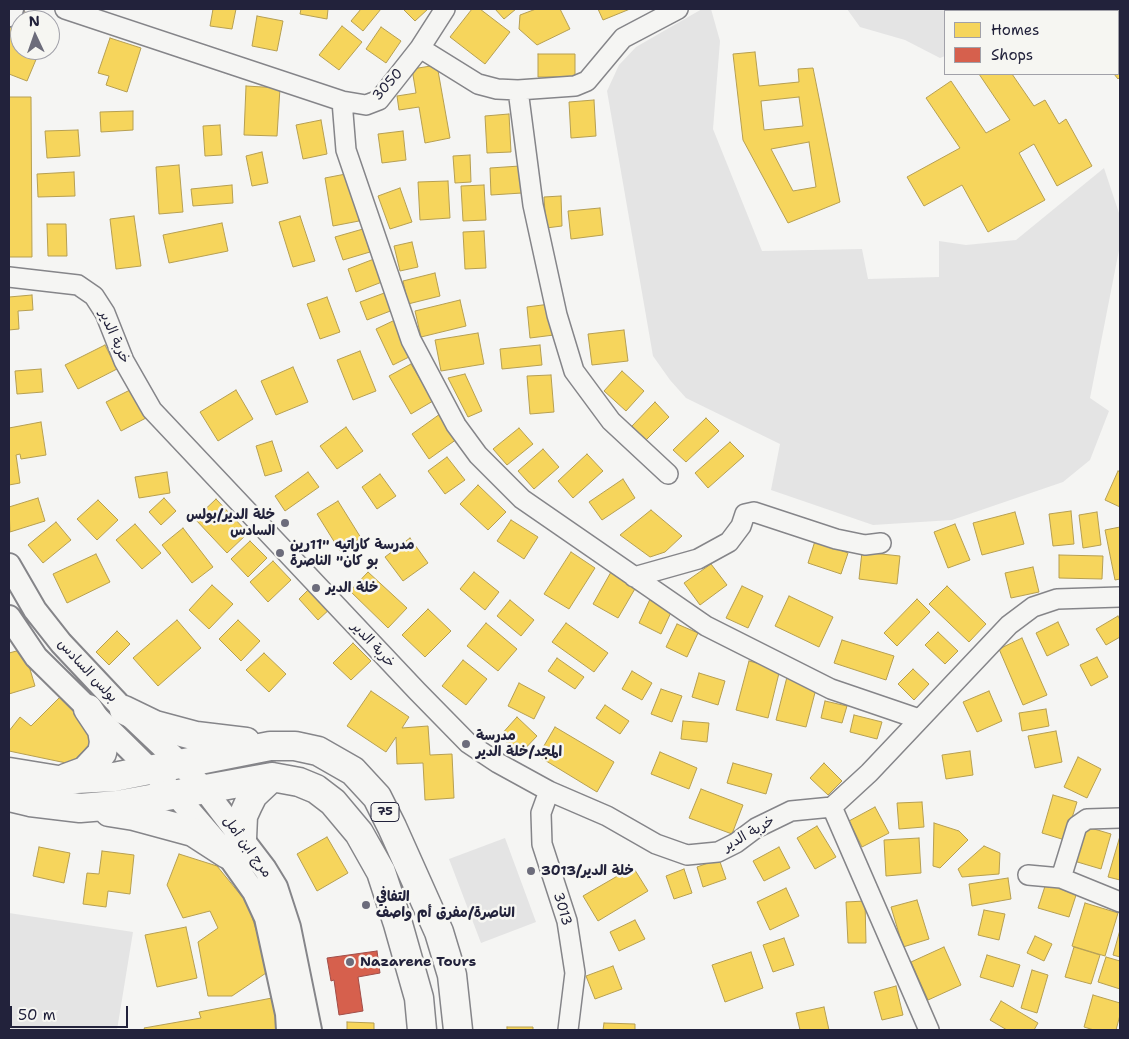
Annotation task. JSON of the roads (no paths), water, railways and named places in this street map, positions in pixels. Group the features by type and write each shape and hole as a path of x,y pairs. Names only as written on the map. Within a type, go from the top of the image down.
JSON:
{"highway":[{"path":"48,779 67,778 85,771 102,753 104,742 102,730 88,709"},
{"path":"124,710 155,725 196,736 270,746"},
{"name":"75","path":"9,772 48,779 80,780 151,771 225,753 270,746 295,746 318,751 353,771 377,797 439,932 452,976 458,1030"},
{"path":"55,805 134,816 168,824 235,847 243,816 253,795 272,778"},
{"name":"75","path":"9,797 80,808 116,805 272,778 299,782 316,789 333,802 359,833 381,872 419,998 422,1030"}],"street":[{"path":"9,15 12,9"},
{"name":"3050","path":"65,9 342,101 366,105 374,104 420,48"},
{"path":"445,9 420,48 478,84 497,89 518,90 575,86 587,81 623,38 678,9"},
{"path":"518,90 533,205 557,315 574,371 611,421 668,474"},
{"path":"342,101 346,150 372,232 411,340 456,425 478,455 522,498 706,626 831,689 919,719"},
{"name":"خربة الدير","path":"9,277 78,285 94,296 105,313 124,361 152,410 468,743 498,763 549,791 607,816 656,844 687,855 718,852 736,843 756,828 791,811 832,808"},
{"path":"634,577 698,559 729,542 741,526 745,514 754,512 836,539 865,545 881,543"},
{"name":"بولس السادس","path":"9,565 35,610 60,643 124,710 181,764"},
{"path":"929,1030 832,808 869,773 1009,625 1033,607 1057,599 1120,597"},
{"name":"بولس السادس","path":"9,617 36,657 151,771"},
{"name":"مرج ابن أمل","path":"181,764 204,789 235,847 266,918 288,1014 288,1030"},
{"name":"مرج ابن أمل","path":"151,771 235,847 265,869 276,887 289,927 310,1030"},
{"name":"3013","path":"549,791 541,813 542,844 567,921 575,973 568,1030"},
{"path":"1061,878 1077,826 1088,819 1120,818"},
{"path":"1028,875 1061,878 1120,902"}],"place":[{"name":"خلة الدير/بولس السادس","path":"285,523"},
{"name":"مدرسة كاراتيه \"11رين بو كان\" الناصرة","path":"280,553"},
{"name":"خلة الدير","path":"316,588"},
{"name":"مدرسة المجد/خلة الدير","path":"466,744"},
{"name":"3013/خلة الدير","path":"531,871"},
{"name":"التفافي الناصرة/مفرق أم واصف","path":"366,905"},
{"name":"Nazarene Tours","path":"350,962"}]}
